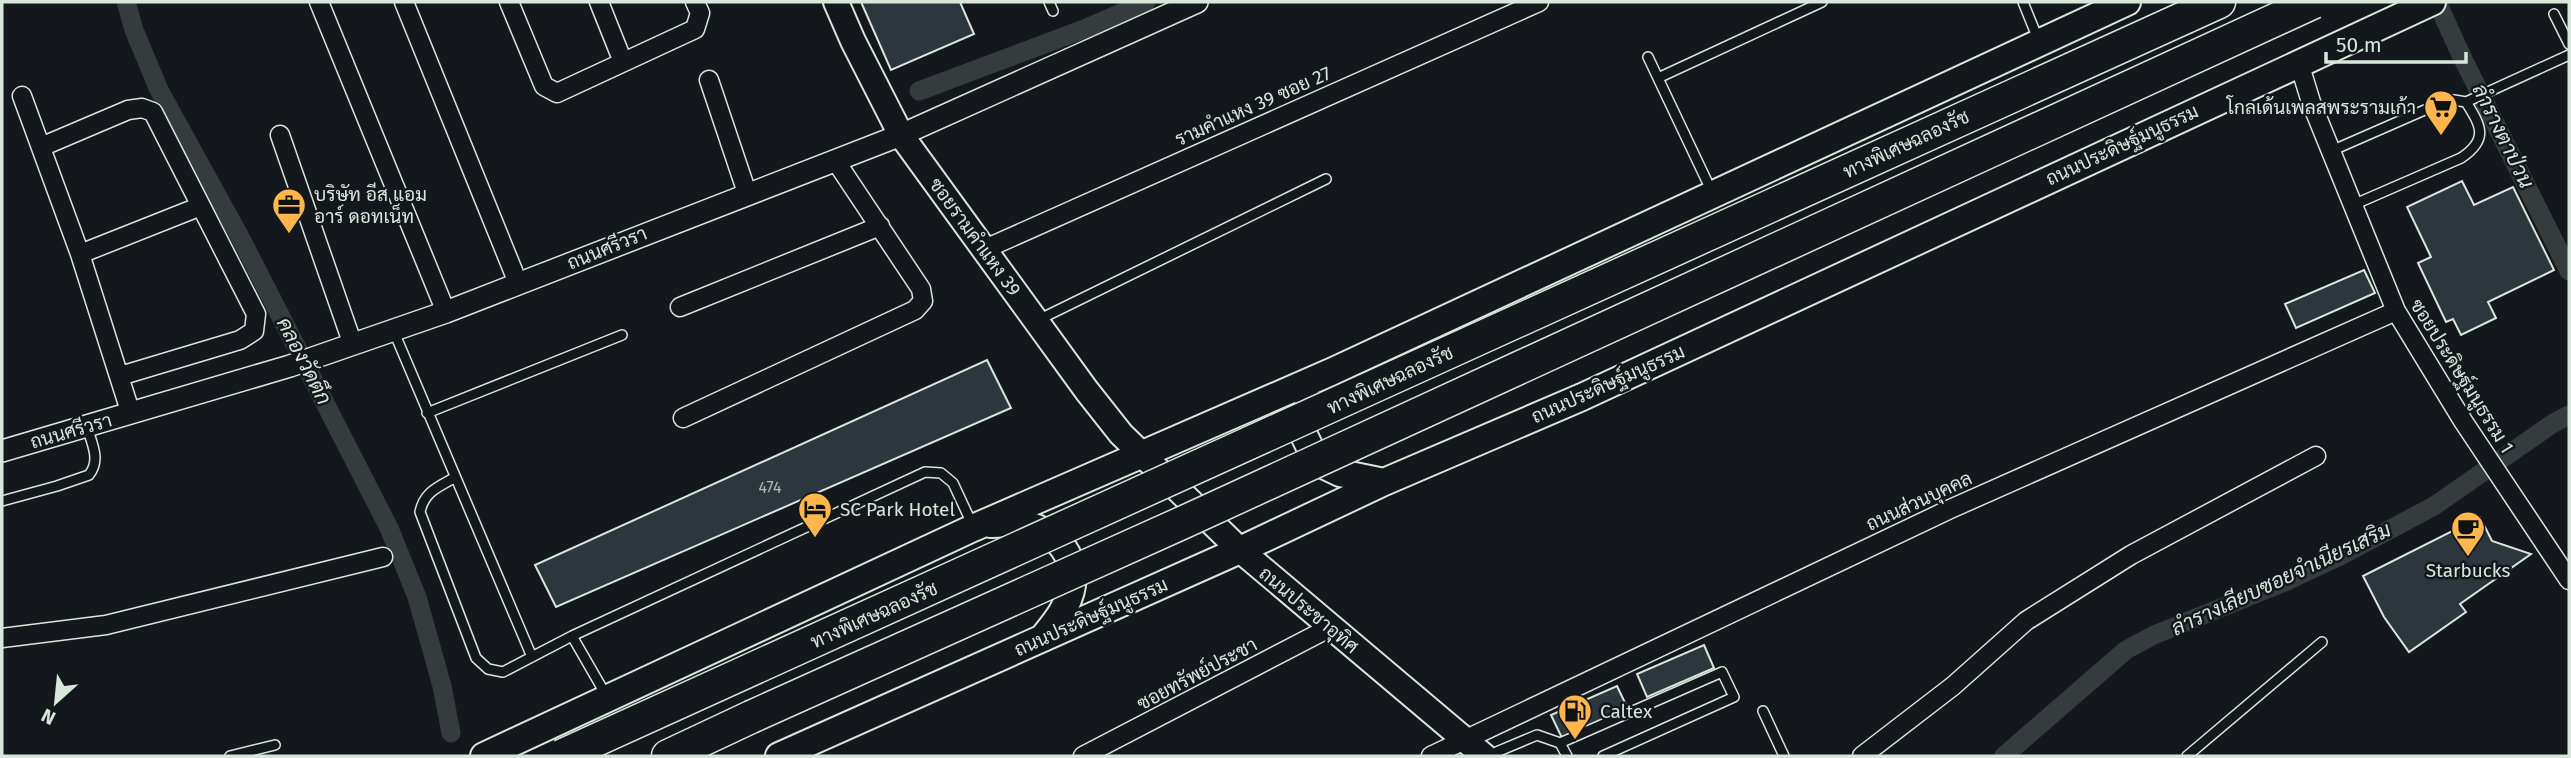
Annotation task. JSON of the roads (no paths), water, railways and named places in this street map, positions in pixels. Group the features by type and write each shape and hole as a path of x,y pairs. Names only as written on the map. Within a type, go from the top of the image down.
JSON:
{"highway":[{"name":"ทางพิเศษฉลองรัช","path":"561,756 2219,2"},
{"path":"668,756 2314,2"}],"main road":[{"name":"ซอยรามคำแหง 39","path":"836,2 901,135 1105,414 1142,455"},
{"path":"484,756 977,526 1331,372 2040,42 2102,8 2127,2"},
{"name":"ถนนประดิษฐ์มนูธรรม","path":"779,756 1240,550 1384,482 1582,397 2428,4"},
{"path":"1331,372 1312,393 1301,429 1317,462 1340,473 1384,482"},
{"name":"ถนนประชาอุทิศ","path":"1142,455 1240,550 1329,628 1485,756"},
{"path":"977,526 1025,524 1041,530 1066,549 1072,569 1072,588 1066,606 1041,639"}],"street":[{"path":"319,2 446,312"},
{"path":"404,2 518,283"},
{"path":"509,2 544,86 557,93 695,29 700,13 695,2"},
{"path":"598,2 623,62"},
{"name":"ถนนศรีวรา","path":"2,451 305,362 446,312 901,135 1197,2"},
{"name":"รามคำแหง 39 ซอย 27","path":"985,249 1539,2"},
{"name":"ซอยประดิษฐ์มนูธรรม 1","path":"2299,63 2396,311 2493,467 2569,580"},
{"path":"709,80 747,193"},
{"path":"22,96 80,254 131,414"},
{"path":"41,147 128,110 142,108 153,112 256,314 254,331 240,340 120,376"},
{"path":"280,135 353,345"},
{"path":"683,418 915,310 923,301 922,289 835,160"},
{"path":"80,254 201,206"},
{"path":"680,307 880,226"},
{"name":"ถนนส่วนบุคคล","path":"1431,756 1948,510 2396,311"},
{"path":"1862,756 1953,685 2026,621 2132,555 2316,456"},
{"path":"2,638 106,625 383,556"},
{"name":"ซอยทรัพย์ประชา","path":"1083,756 1329,628"}],"lane":[{"path":"1658,78 1822,2"},
{"path":"2023,2 2040,42"},
{"path":"2554,14 2569,44"},
{"path":"2332,151 2443,102 2466,102 2569,55"},
{"path":"1648,57 1713,194"},
{"path":"2353,205 2470,151 2480,135 2480,124 2466,102"},
{"path":"1036,321 1326,179"},
{"path":"394,331 532,657"},
{"path":"427,412 622,335"},
{"path":"2,501 89,475 95,464 95,456 87,427"},
{"path":"454,478 430,492 422,500 420,512 475,658 488,670 503,671 572,636 925,472 940,473 953,483 977,526"},
{"path":"572,636 608,699"},
{"path":"2187,756 2322,642"},
{"path":"1560,743 1722,672 1734,697 1603,756"},
{"path":"1763,711 1784,756"},
{"path":"1485,756 1537,734 1560,743 1567,756"},
{"path":"230,756 275,745"}],"waterway":[{"name":"คลองวัดตึก","path":"126,2 134,30 159,90 239,235 389,528 417,597 442,686 451,733"},
{"path":"919,91 1087,28 1146,2"},
{"name":"ลำรางตาป่วน","path":"2437,2 2569,271"},
{"name":"ลำรางเลียบซอยจำเนียรเสริม","path":"2004,756 2126,650 2154,635 2287,581 2338,557 2434,506 2569,415"}],"place":[{"name":"โกลเด้นเพลสพระรามเก้า","path":"2441,137"},
{"name":"บริษัท อีส แอม อาร์ ดอทเน็ท","path":"289,235"},
{"name":"SC Park Hotel","path":"815,539"},
{"name":"Starbucks","path":"2468,558"},
{"name":"Caltex","path":"1575,741"}]}
